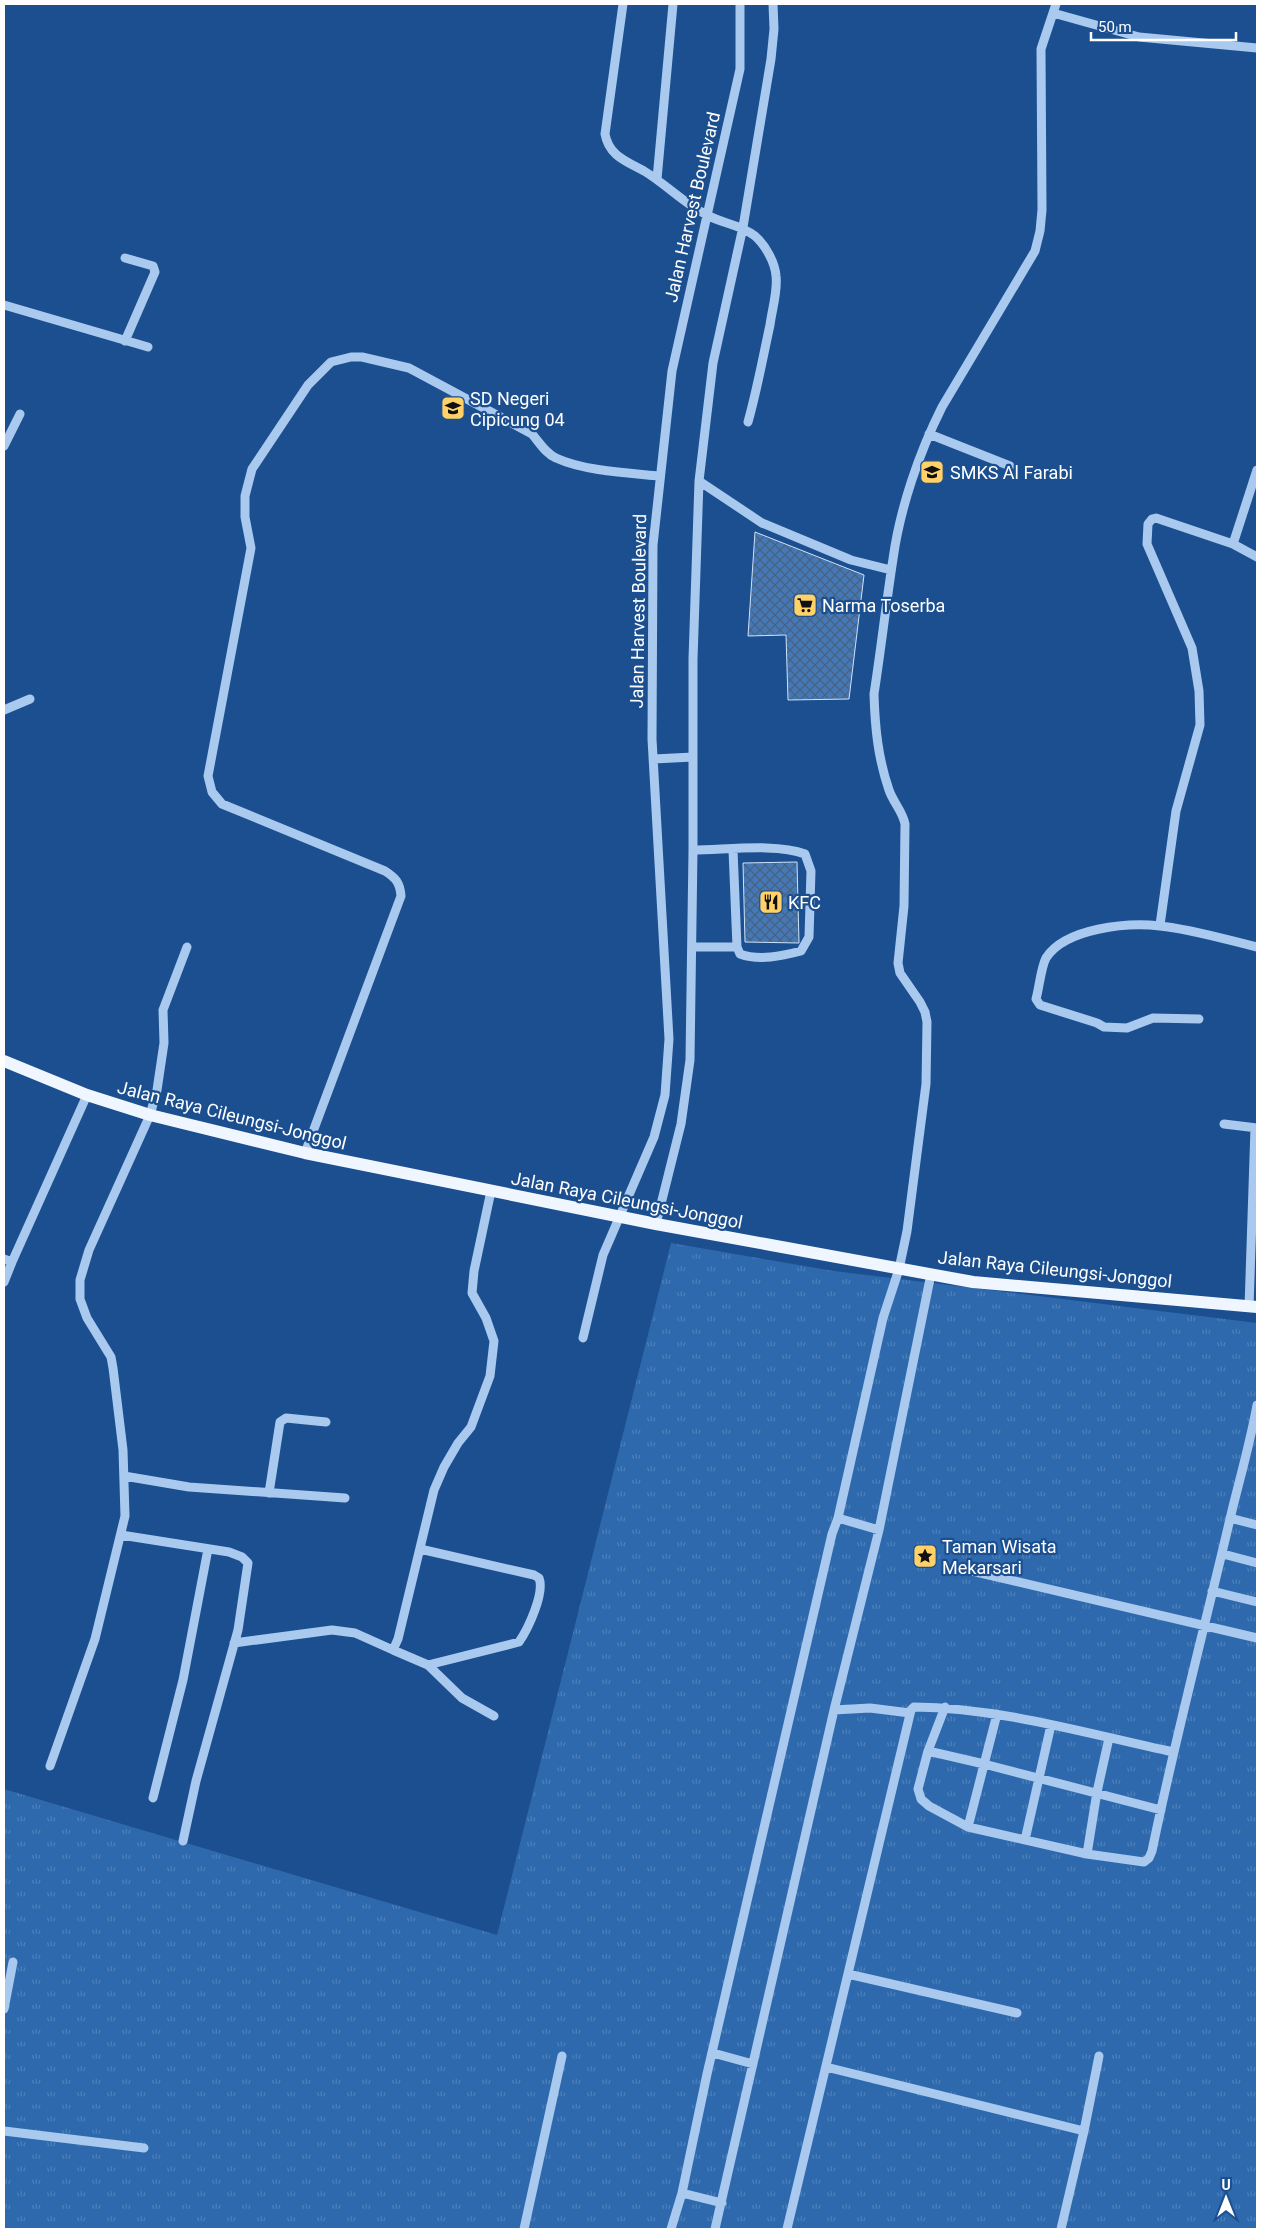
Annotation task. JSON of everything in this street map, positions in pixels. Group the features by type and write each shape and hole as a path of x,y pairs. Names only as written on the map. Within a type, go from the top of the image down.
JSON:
{"main road":[{"name":"Jalan Raya Cileungsi-Jonggol","path":"4,1061 87,1095 150,1115 305,1154 618,1217 973,1282 1253,1307"}],"street":[{"path":"623,4 605,134 607,146 616,155 657,179 707,215 743,227 757,238 766,249 775,269 777,278 766,345 748,422"},
{"path":"657,179 672,4"},
{"name":"Jalan Harvest Boulevard","path":"583,1338 603,1255 654,1137 665,1095 668,1057 654,758 653,545 659,476 672,371 740,69 740,4"},
{"path":"656,1224 681,1124 690,1060 693,850 692,659 699,481 713,363 743,227 771,59 774,30 773,4"},
{"path":"671,2229 682,2193 832,1534 838,1518 882,1318 898,1269 907,1232 926,1084 927,1022 920,1002 900,973 898,963 904,906 905,824 904,817 894,803 880,765 876,731 874,694 891,570 914,474 929,434 942,408 1036,251 1042,210 1041,49 1056,4"},
{"path":"1053,14 1139,37 1257,48"},
{"path":"125,258 153,266 155,272 125,341"},
{"path":"4,305 148,347"},
{"path":"305,1154 337,1073 401,896 400,886 396,878 385,871 222,804 212,792 208,776 251,548 246,524 245,496 252,469 308,385 331,362 351,357 362,357 409,368 532,434 546,451 556,458 600,470 659,476"},
{"path":"4,446 20,414"},
{"path":"929,434 1010,466"},
{"path":"1232,544 1257,470"},
{"path":"699,481 762,523 851,560 891,570"},
{"path":"1160,926 1176,811 1200,725 1199,691 1192,648 1147,544 1148,524 1152,519 1156,518 1232,544 1257,557"},
{"path":"4,710 30,699"},
{"path":"654,758 692,757"},
{"path":"693,850 791,849 805,854 811,871 809,937 801,951 779,956 748,956 740,954 737,947 733,850"},
{"path":"1199,1019 1153,1018 1127,1028 1104,1027 1097,1023 1040,1005 1036,999 1046,959 1062,943 1089,931 1115,927 1160,926 1257,947"},
{"path":"50,1766 95,1639 125,1516 121,1418 112,1362 105,1346 87,1318 80,1299 80,1280 89,1250 150,1115 157,1090 164,1042 162,1010 187,947"},
{"path":"692,947 737,947"},
{"path":"4,1282 8,1261 87,1095"},
{"path":"1224,1124 1256,1128 1253,1307"},
{"path":"394,1650 434,1490 458,1444 471,1428 490,1376 494,1341 486,1318 472,1293 474,1271 491,1190"},
{"path":"715,2229 834,1710 879,1530 931,1274"},
{"path":"945,1707 928,1751 918,1789 921,1799 929,1806 968,1827 1087,1854 1144,1862 1151,1854 1173,1752 1212,1591 1223,1554 1230,1518 1253,1451 1257,1405"},
{"path":"269,1493 280,1422 286,1418 326,1422"},
{"path":"124,1476 189,1487 345,1498"},
{"path":"838,1518 879,1530"},
{"path":"1230,1518 1257,1525"},
{"path":"121,1535 239,1555 248,1563 240,1621 220,1700 196,1780 183,1841"},
{"path":"153,1798 183,1680 208,1549"},
{"path":"420,1549 534,1575 539,1578 541,1587 528,1625 519,1642 428,1665"},
{"path":"1223,1554 1257,1563"},
{"path":"959,1568 1257,1638"},
{"path":"1212,1591 1257,1602"},
{"path":"234,1643 344,1630 428,1665 462,1698 494,1716"},
{"path":"787,2229 910,1713 914,1707 945,1707 997,1714 1173,1752"},
{"path":"834,1710 870,1708 910,1713"},
{"path":"968,1827 997,1714"},
{"path":"1025,1840 1051,1725"},
{"path":"1087,1854 1097,1792 1109,1738"},
{"path":"928,1751 1097,1792 1160,1810"},
{"path":"4,2009 14,1962"},
{"path":"848,1974 1017,2013"},
{"path":"713,2053 753,2064"},
{"path":"524,2229 562,2056"},
{"path":"1061,2229 1099,2056"},
{"path":"826,2067 1084,2131"},
{"path":"4,2131 144,2148"},
{"path":"682,2193 722,2203"}],"green space":[{"name":"Taman Wisata Mekarsari","path":"671,1243 834,1271 1257,1323 1257,2229 4,2229 4,1789 497,1935"}],"building":[{"name":"Narma Toserba","path":"755,532 864,575 849,699 788,700 786,635 748,636"},
{"name":"KFC","path":"797,862 799,943 745,942 743,863"}],"place":[{"name":"SD Negeri Cipicung 04","path":"453,408"},
{"name":"SMKS Al Farabi","path":"932,472"},
{"name":"Narma Toserba","path":"805,605"},
{"name":"KFC","path":"771,902"},
{"name":"Taman Wisata Mekarsari","path":"925,1556"}]}
